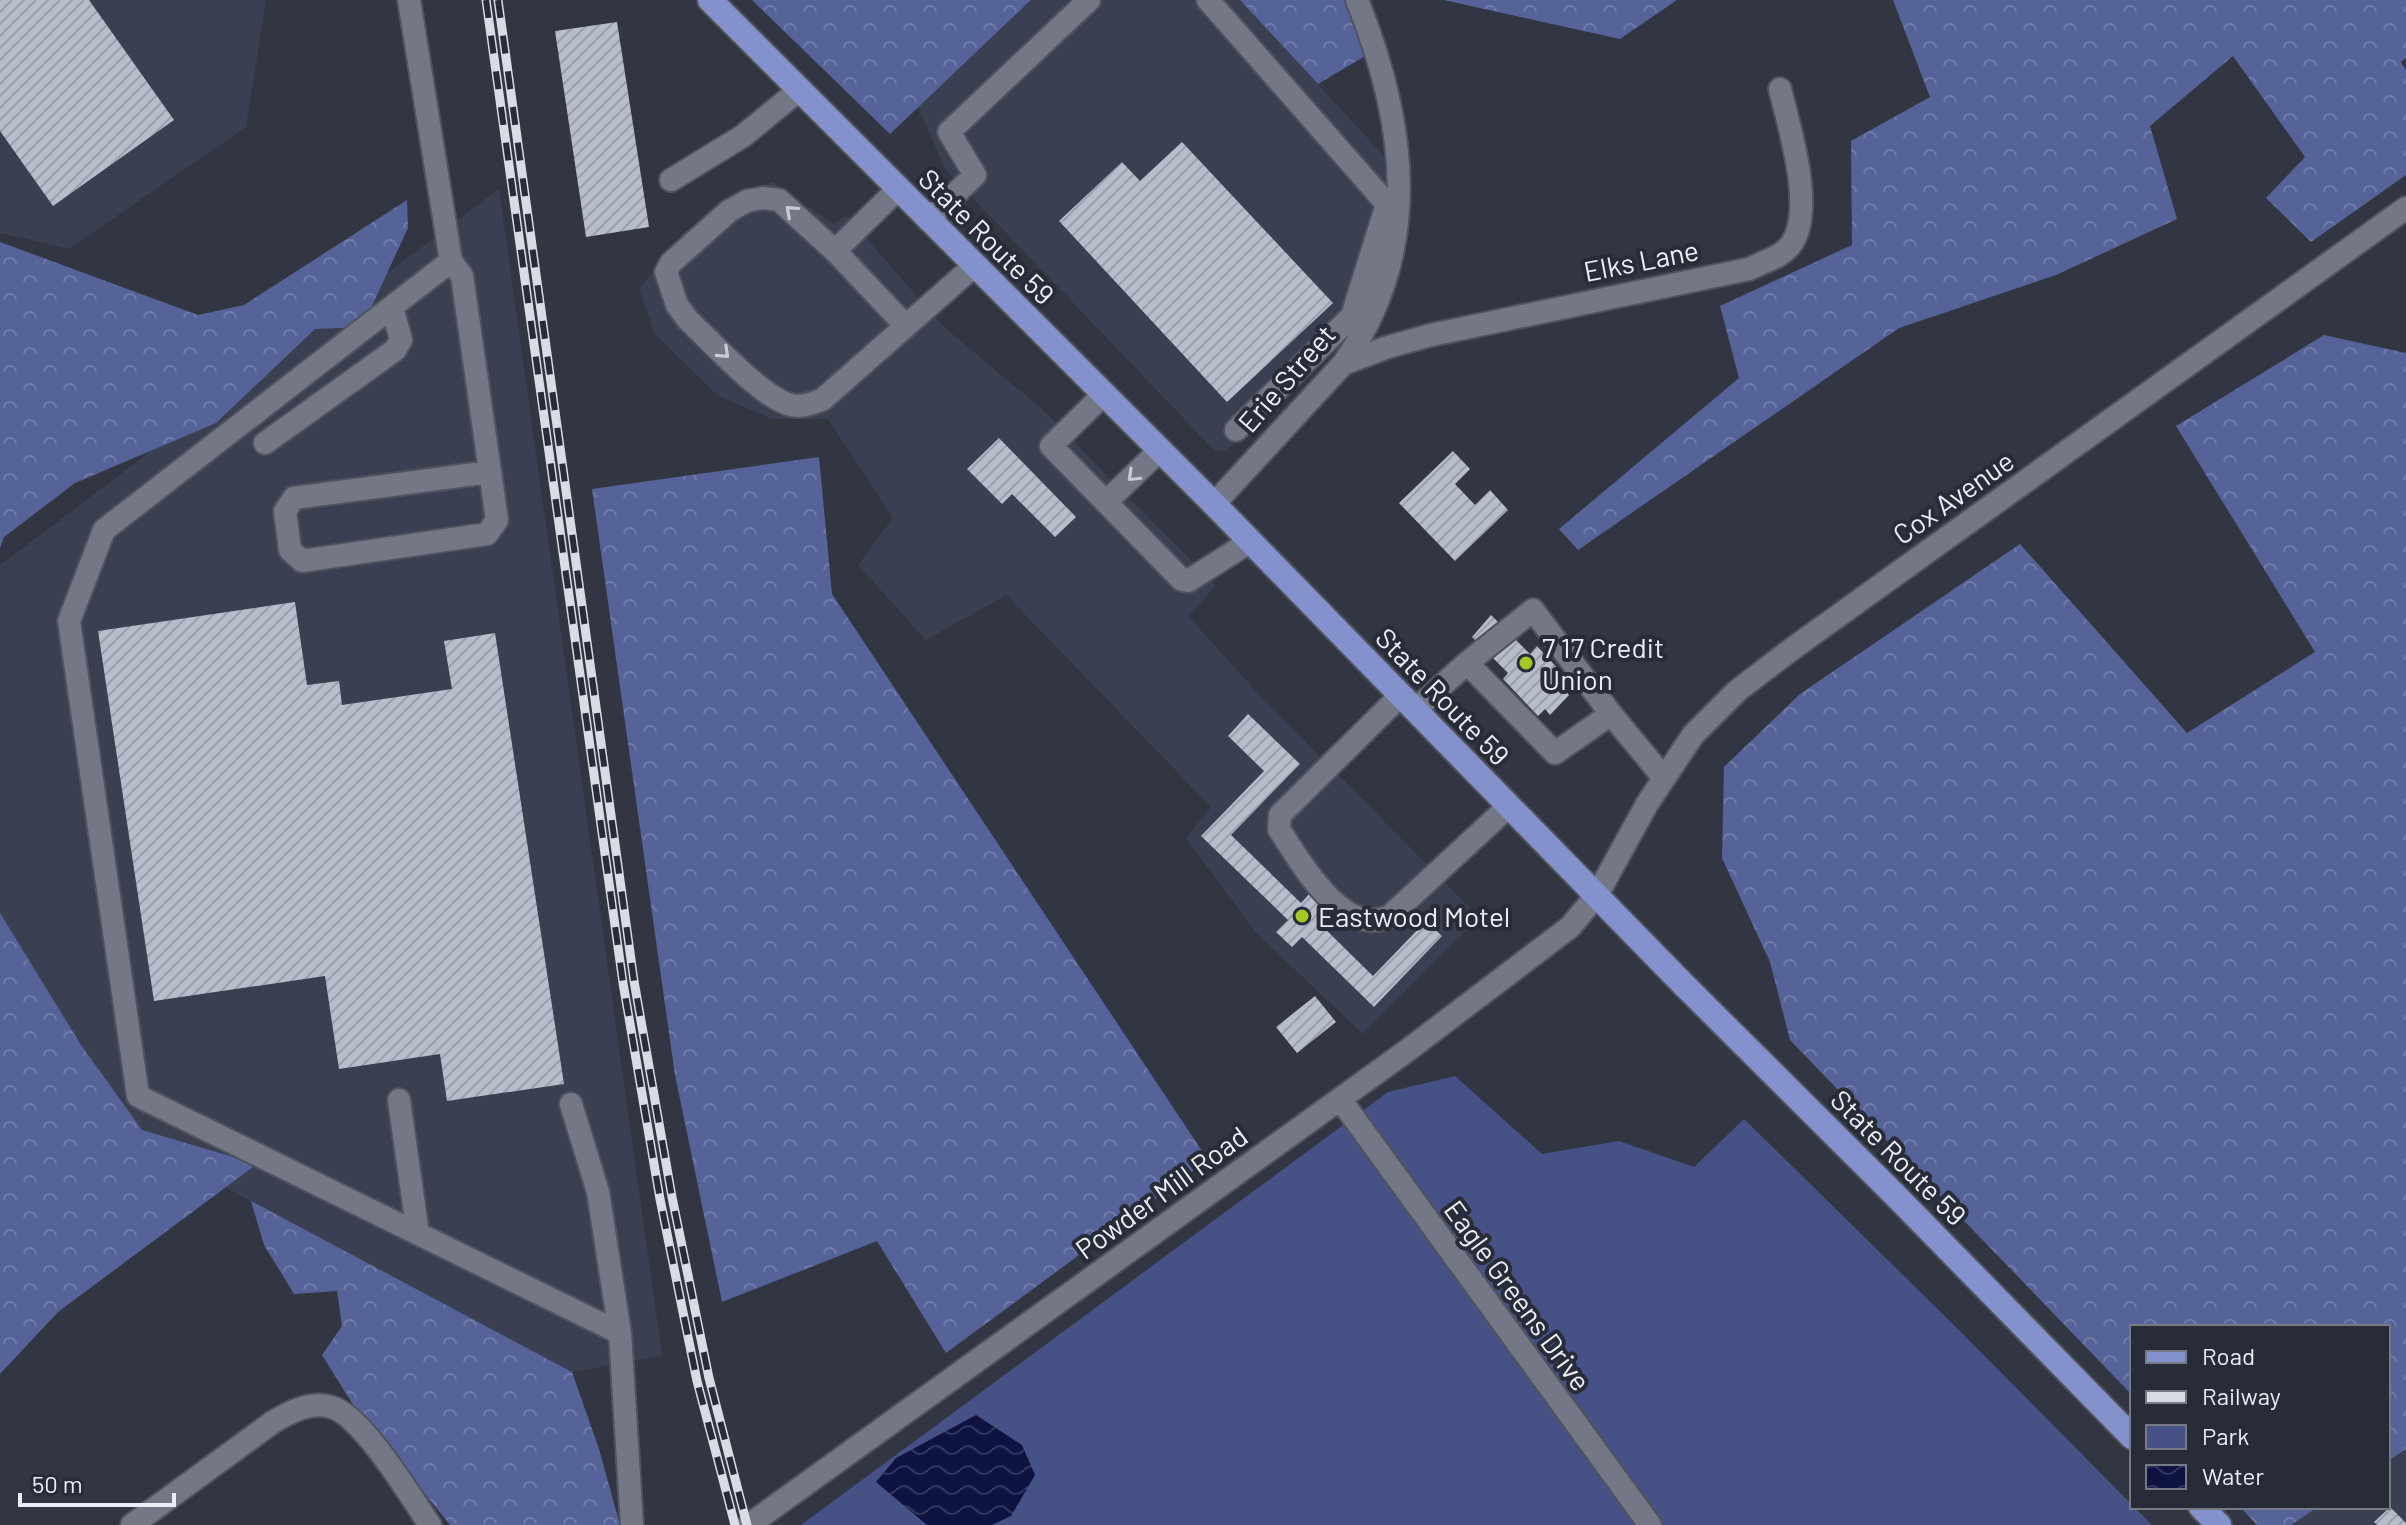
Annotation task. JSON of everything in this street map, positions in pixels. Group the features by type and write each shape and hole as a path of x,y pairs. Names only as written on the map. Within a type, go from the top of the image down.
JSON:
{"main road":[{"name":"State Route 59","path":"710,0 1251,541 2130,1435"},
{"path":"2203,1509 2219,1525"}],"street":[{"path":"409,0 451,261 462,276 497,520 487,534 302,561 290,550 285,511 294,498 490,472"},
{"path":"928,220 975,175 949,132 1089,0"},
{"path":"1208,0 1393,204 1352,316 1236,430"},
{"name":"Erie Street","path":"1214,504 1343,364 1359,342 1374,311 1387,272 1399,163 1387,85 1377,49 1357,0"},
{"name":"Elks Lane","path":"1343,364 1431,335 1749,269 1779,256 1792,244 1799,225 1800,176 1780,89"},
{"path":"671,180 743,136 799,90"},
{"path":"835,251 898,189"},
{"path":"906,326 835,251 779,200 763,198 747,201 729,211 671,263 666,272 677,305 688,320 771,396 792,405 807,405 822,400 906,326 974,266"},
{"name":"Cox Avenue","path":"1597,895 1647,804 1693,735 1737,691 2406,208"},
{"path":"451,261 104,530 69,621 138,1096 620,1333"},
{"path":"265,443 395,350 401,340 392,307"},
{"path":"1104,394 1051,446 1182,580 1188,581 1251,541"},
{"path":"1106,502 1160,450"},
{"path":"1509,806 1390,916 1369,922 1353,917 1332,901 1279,829 1280,815 1407,703 1467,663 1533,610 1611,714 1664,778"},
{"path":"1467,663 1555,753 1611,714"},
{"name":"Powder Mill Road","path":"749,1525 1340,1099 1570,927 1597,895"},
{"name":"Eagle Greens Drive","path":"1340,1099 1650,1525"},
{"path":"399,1100 418,1234"},
{"path":"571,1104 598,1192 620,1333 632,1525"},
{"path":"132,1525 273,1422 297,1409 322,1406 340,1410 356,1424 383,1456 430,1525"}],"shaded area":[{"path":"0,0 266,0 246,127 69,249 0,233"},
{"path":"1031,0 1240,0 1388,160 1396,227 1360,319 1227,450 1215,451 945,169 918,107"},
{"path":"773,182 834,224 846,215 944,327 1043,410 1216,586 1188,616 1266,702 1479,917 1363,1034 1256,933 1186,838 1211,807 1006,595 926,640 858,565 893,518 828,419 772,419 717,395 655,334 639,289 684,233 741,192"},
{"path":"499,189 662,1356 572,1372 131,1137 0,959 0,565"},
{"path":"2406,1449 2406,1525 2291,1525 2315,1509 2390,1509 2390,1460"}],"green space":[{"path":"752,0 1031,0 890,134"},
{"path":"1240,0 1357,0 1377,49 1318,84"},
{"path":"1444,0 1677,0 1620,39"},
{"path":"1893,0 2406,0 2406,58 2401,62 2406,70 2406,175 2311,242 2266,198 2305,157 2233,56 2150,126 2177,219 2056,275 1899,328 1578,550 1559,529 1739,378 1720,306 1852,245 1851,141 1930,97"},
{"path":"407,200 408,228 362,327 315,329 216,423 75,483 4,537 0,548 0,242 198,315 244,305"},
{"path":"2324,335 2406,353 2406,1449 2390,1460 2390,1325 2130,1325 2130,1393 1790,1040 1770,962 1722,858 1724,767 1800,694 2020,544 2187,733 2315,652 2176,426"},
{"path":"819,457 832,594 1208,1160 946,1353 877,1241 722,1302 675,1075 592,489"},
{"path":"0,913 81,1045 142,1130 257,1164 58,1312 0,1374"},
{"path":"1455,1076 1542,1154 1619,1141 1694,1167 1744,1119 2130,1503 2130,1509 2136,1509 2152,1525 801,1525 1388,1092"},
{"path":"251,1201 572,1372 599,1449 620,1525 450,1525 352,1403 322,1355 342,1326 337,1291 294,1294 264,1245"},
{"path":"2242,1509 2315,1509 2291,1525 2257,1525"}],"water":[{"path":"976,1415 1022,1445 1035,1475 1011,1516 992,1525 927,1525 876,1482 896,1458"}],"building":[{"path":"0,0 89,0 174,120 53,206 0,131"},
{"path":"617,22 649,227 586,237 555,31"},
{"path":"1182,142 1333,303 1227,402 1059,221 1122,162 1140,181"},
{"path":"999,438 1076,517 1055,537 1012,494 1002,504 967,469"},
{"path":"1453,451 1470,469 1455,484 1475,505 1490,490 1508,510 1455,561 1399,503"},
{"path":"295,602 307,685 339,681 342,705 452,689 444,641 495,633 564,1084 447,1101 440,1054 339,1069 325,976 154,1001 98,631"},
{"name":"7 17 Credit Union","path":"1491,615 1530,654 1537,646 1572,684 1565,690 1569,695 1550,715 1545,709 1538,716 1503,679 1508,673 1472,637"},
{"path":"1248,714 1300,764 1231,835 1301,903 1311,892 1330,910 1318,922 1373,976 1426,921 1442,936 1374,1007 1302,937 1292,947 1276,932 1288,920 1201,836 1264,771 1228,736"},
{"path":"1315,996 1336,1022 1297,1053 1276,1027"},
{"path":"2390,1507 2406,1525 2377,1525 2374,1522"}],"railway":[{"path":"486,0 623,983 660,1199 697,1381 735,1525"},
{"path":"498,0 634,981 672,1197 709,1378 747,1525"}],"place":[{"name":"7 17 Credit Union","path":"1526,663"},
{"name":"Eastwood Motel","path":"1302,916"}]}
